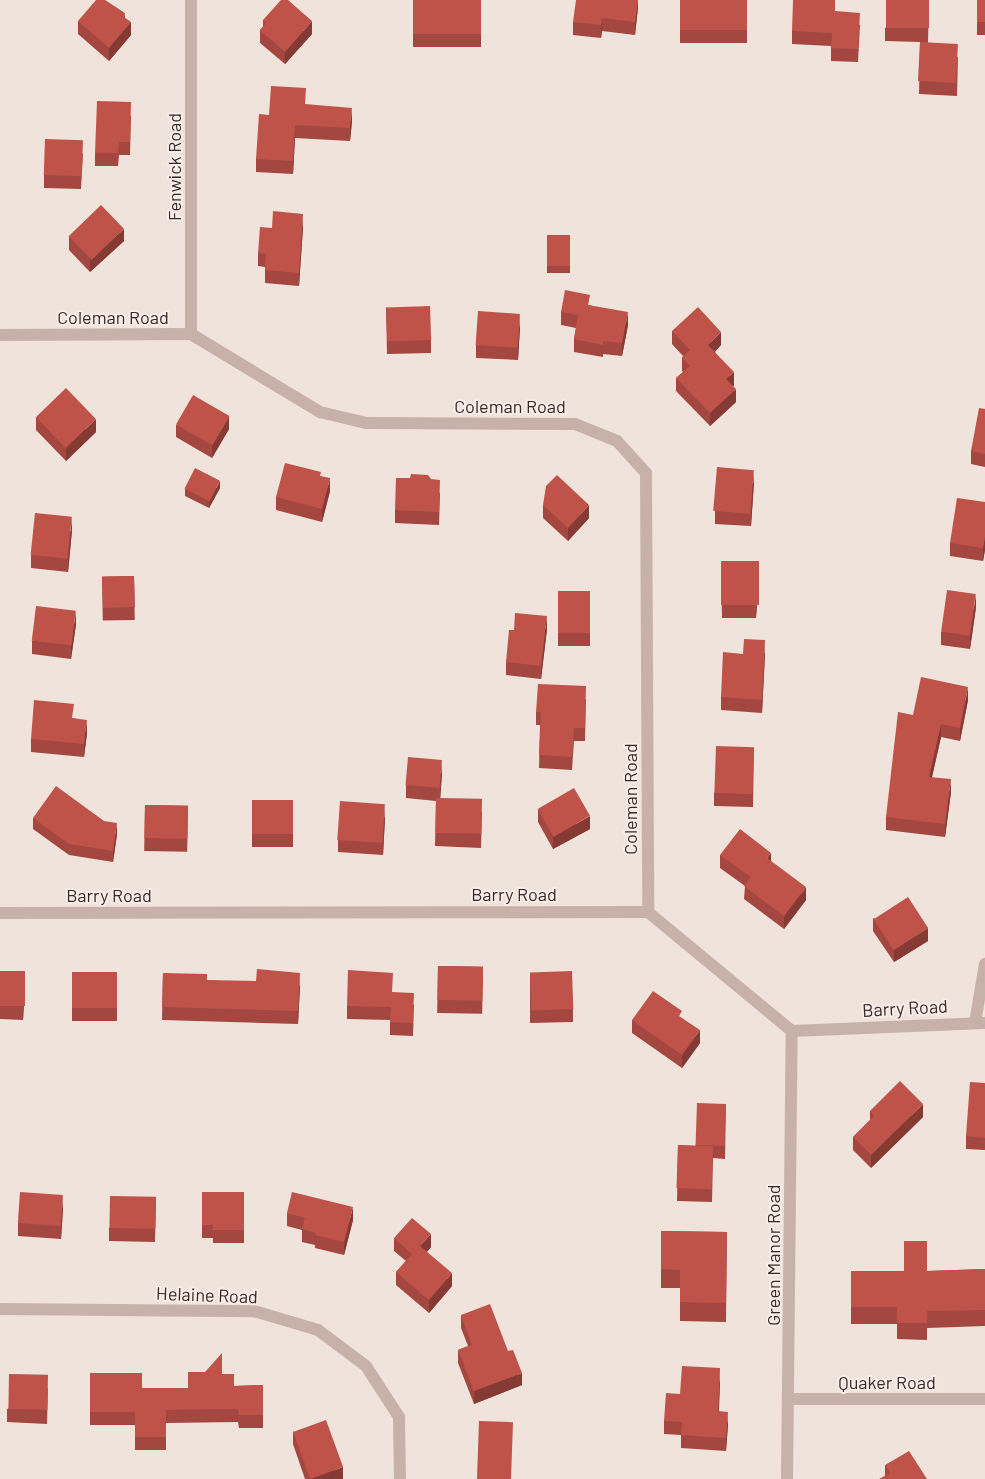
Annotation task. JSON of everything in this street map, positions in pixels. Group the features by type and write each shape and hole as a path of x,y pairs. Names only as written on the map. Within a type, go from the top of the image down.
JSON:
{"street":[{"name":"Fenwick Road","path":"191,0 191,334"},
{"name":"Coleman Road","path":"0,335 191,334 320,412 366,423 575,424 617,441 646,472 648,912"},
{"name":"Barry Road","path":"0,913 648,912"},
{"path":"648,912 792,1031"},
{"path":"980,1023 985,964"},
{"name":"Barry Road","path":"792,1031 980,1023"},
{"name":"Green Manor Road","path":"787,1479 792,1031"},
{"name":"Helaine Road","path":"0,1309 254,1311 318,1330 366,1366 399,1417 400,1479"},
{"name":"Quaker Road","path":"789,1399 985,1399"}],"building":[{"path":"96,0 105,0 125,13 124,17 131,22 109,48 78,21"},
{"path":"281,0 288,0 312,21 285,52 260,30 266,23 263,20"},
{"path":"413,0 481,0 481,34 413,34"},
{"path":"576,0 638,0 635,22 602,18 601,25 573,22"},
{"path":"680,0 747,0 747,30 680,30"},
{"path":"793,0 835,0 835,11 860,13 858,49 831,48 832,33 792,31"},
{"path":"886,0 929,0 929,28 886,28"},
{"path":"977,0 985,0 985,22 977,22"},
{"path":"920,42 958,44 956,83 918,81"},
{"path":"271,86 306,88 305,104 352,108 350,128 295,125 293,161 256,159 259,114 269,115"},
{"path":"97,101 131,102 130,142 119,142 118,153 95,153"},
{"path":"45,139 83,140 82,176 44,175"},
{"path":"101,205 124,229 92,260 69,236"},
{"path":"273,211 303,214 299,273 265,270 266,254 258,253 260,227 272,228"},
{"path":"547,235 570,235 570,266 547,266"},
{"path":"565,290 590,295 588,305 628,312 622,343 603,341 603,345 574,339 578,315 561,312"},
{"path":"430,306 431,340 387,342 386,308"},
{"path":"698,307 721,332 708,345 734,372 726,379 736,389 710,413 676,378 690,366 682,358 690,350 672,331"},
{"path":"478,311 520,314 518,348 476,345"},
{"path":"66,388 96,419 66,448 36,417"},
{"path":"193,395 229,416 212,445 176,424"},
{"path":"979,408 985,409 985,454 971,451"},
{"path":"285,463 321,472 320,476 330,478 322,509 276,497"},
{"path":"717,467 754,470 750,514 713,511"},
{"path":"195,468 220,481 210,501 185,488"},
{"path":"411,474 428,475 431,479 440,480 439,512 395,510 396,478 410,478"},
{"path":"557,475 589,505 568,528 543,505 546,486"},
{"path":"957,498 985,502 985,537 983,548 950,543"},
{"path":"35,513 72,517 67,559 31,555"},
{"path":"721,561 759,561 759,605 721,605"},
{"path":"134,576 135,607 103,608 102,577"},
{"path":"947,590 976,594 970,636 941,632"},
{"path":"558,591 590,591 590,633 558,633"},
{"path":"36,606 76,611 71,646 32,641"},
{"path":"515,613 547,616 541,666 506,662 509,630 514,630"},
{"path":"744,639 765,640 762,700 721,697 723,652 743,654"},
{"path":"921,677 968,687 960,728 941,724 929,777 951,779 945,824 886,817 898,712 913,715"},
{"path":"538,684 586,686 585,728 574,728 572,757 539,755 541,712 536,712"},
{"path":"34,700 74,704 72,718 87,720 84,744 31,739"},
{"path":"716,746 754,747 752,794 714,793"},
{"path":"408,757 442,760 439,788 406,785"},
{"path":"56,786 104,821 117,823 113,851 69,844 33,818"},
{"path":"574,788 590,816 554,837 538,809"},
{"path":"436,798 482,799 481,834 435,833"},
{"path":"252,800 293,800 293,834 252,834"},
{"path":"340,801 385,804 382,843 337,840"},
{"path":"145,805 188,806 187,839 144,838"},
{"path":"740,829 771,853 767,858 806,887 784,916 744,886 751,877 720,855"},
{"path":"908,897 928,928 894,950 874,919"},
{"path":"438,966 483,967 482,1001 437,1000"},
{"path":"257,969 300,973 298,1011 162,1007 163,973 207,974 207,980 256,981"},
{"path":"348,970 393,973 392,992 414,993 413,1023 390,1022 391,1007 347,1006"},
{"path":"0,971 25,971 25,1006 0,1006"},
{"path":"572,971 573,1009 531,1010 530,972"},
{"path":"72,972 117,972 117,1008 72,1008"},
{"path":"653,991 682,1011 679,1016 700,1030 682,1055 632,1020"},
{"path":"900,1081 923,1104 871,1155 853,1137 874,1116 870,1111"},
{"path":"970,1082 985,1083 985,1138 966,1136"},
{"path":"697,1103 726,1104 725,1146 696,1145"},
{"path":"678,1145 713,1146 711,1189 676,1188"},
{"path":"20,1192 63,1195 61,1226 18,1223"},
{"path":"202,1192 244,1192 244,1230 213,1230 213,1225 202,1225"},
{"path":"292,1192 353,1207 344,1242 315,1235 316,1233 302,1229 305,1218 287,1213"},
{"path":"110,1196 156,1197 155,1229 109,1228"},
{"path":"412,1218 431,1234 420,1246 452,1273 429,1300 396,1272 412,1254 394,1238"},
{"path":"661,1231 727,1232 726,1303 680,1302 680,1270 661,1269"},
{"path":"904,1241 927,1241 927,1271 985,1269 985,1310 927,1311 927,1323 897,1323 897,1307 851,1307 851,1271 904,1271"},
{"path":"490,1304 508,1351 513,1350 522,1373 474,1391 458,1350 472,1345 461,1315"},
{"path":"222,1353 222,1374 234,1374 234,1386 263,1385 263,1415 239,1415 238,1409 166,1410 166,1437 135,1437 135,1412 90,1412 90,1373 142,1373 142,1388 188,1388 188,1372 205,1372"},
{"path":"682,1366 720,1368 718,1411 728,1412 726,1438 681,1435 682,1422 664,1421 666,1393 680,1394"},
{"path":"9,1374 48,1375 47,1410 8,1409"},
{"path":"326,1420 343,1467 310,1479 293,1432"},
{"path":"479,1421 513,1422 511,1479 477,1479"},
{"path":"909,1451 927,1479 879,1479 890,1473 885,1465"}]}
